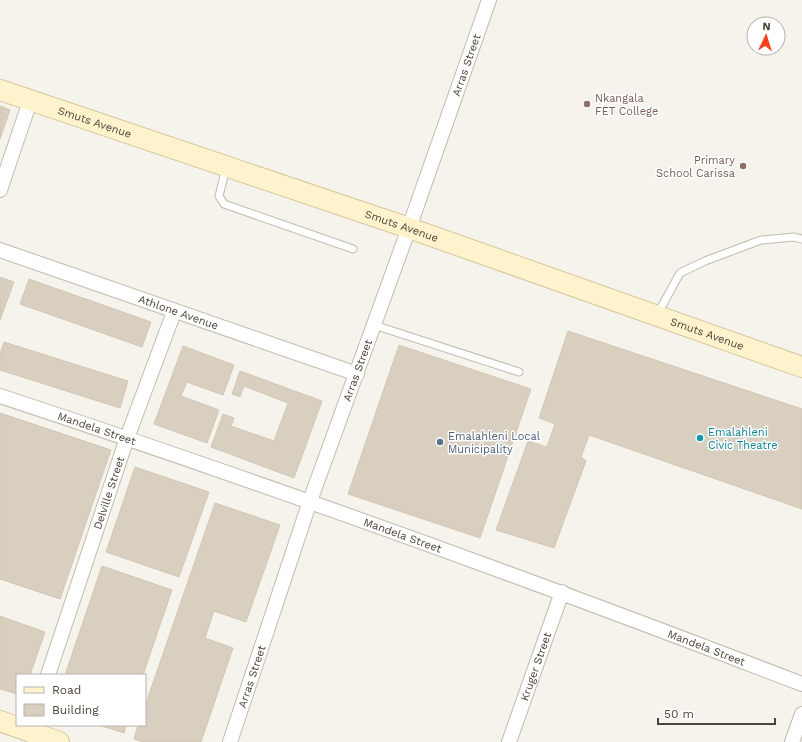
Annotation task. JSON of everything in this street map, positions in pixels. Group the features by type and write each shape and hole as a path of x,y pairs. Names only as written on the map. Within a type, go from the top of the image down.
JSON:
{"main road":[{"name":"Smuts Avenue","path":"0,90 409,228 802,367"},
{"path":"0,721 28,733 59,742"}],"street":[{"name":"Arras Street","path":"230,742 310,501 357,374 489,0"},
{"path":"0,190 30,101"},
{"name":"Athlone Avenue","path":"0,250 174,312 357,374"},
{"name":"Delville Street","path":"48,674 128,438 174,312"},
{"name":"Mandela Street","path":"0,396 128,438 310,501 562,592 802,684"},
{"name":"Kruger Street","path":"509,742 562,592"},
{"path":"792,742 802,714"}],"lane":[{"path":"227,166 219,196 224,204 353,249"},
{"path":"656,316 680,273 705,261 761,240 794,237 802,239"},
{"path":"374,325 519,372"}],"building":[{"path":"0,106 10,110 0,139"},
{"path":"0,277 14,282 0,320"},
{"path":"29,279 151,322 142,347 20,304"},
{"name":"Emalahleni Civic Theatre","path":"568,331 802,409 802,509 589,435 581,457 586,461 554,548 496,530 528,441 547,447 555,424 539,418"},
{"path":"4,342 128,381 120,408 0,370 0,354"},
{"name":"Emalahleni Local Municipality","path":"399,345 531,389 480,538 348,494"},
{"path":"183,346 234,365 223,395 187,382 181,396 219,410 207,443 154,424"},
{"path":"240,371 322,401 294,478 211,447 223,414 234,418 231,426 274,441 288,403 244,386 240,397 232,394"},
{"path":"0,413 111,450 60,599 0,579"},
{"path":"135,467 209,492 179,577 106,552"},
{"path":"215,503 280,525 246,622 214,611 205,638 233,648 201,742 143,742 134,739 138,726 146,726 146,703"},
{"path":"102,566 172,590 143,674 65,674"},
{"path":"0,616 45,632 30,674 16,674 16,694 0,689"},
{"path":"102,726 126,726 124,733"}],"place":[{"name":"Nkangala FET College","path":"587,104"},
{"name":"Primary School Carissa","path":"743,166"},
{"name":"Emalahleni Civic Theatre","path":"700,438"},
{"name":"Emalahleni Local Municipality","path":"440,442"}]}
